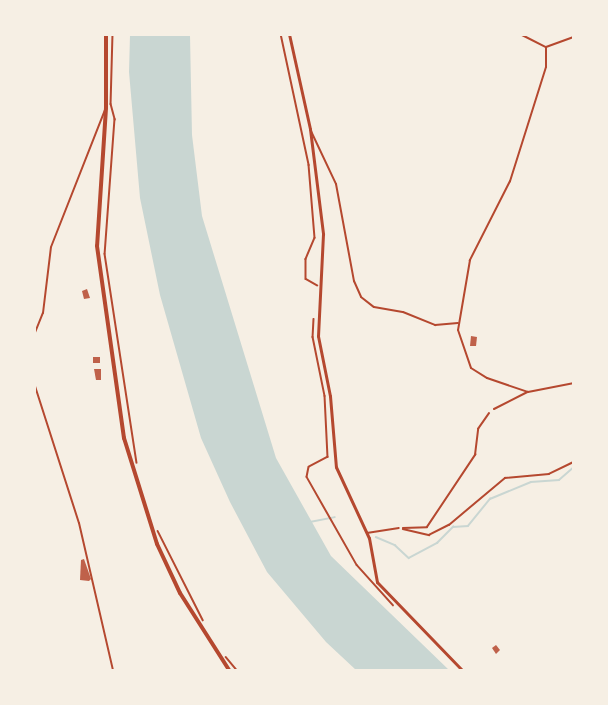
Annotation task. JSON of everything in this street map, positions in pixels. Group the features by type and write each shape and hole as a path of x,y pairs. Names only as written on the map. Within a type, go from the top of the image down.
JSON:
{"main road":[{"path":"106,34 106,108 97,246 120,415 135,481 157,544 180,593 229,670"}],"street":[{"path":"289,34 310,129 324,251 318,340 330,399 334,457 367,533 377,582 462,670"},
{"path":"520,34 546,47 573,37"},
{"path":"528,392 471,368 458,323 470,260 510,181 546,66 546,47"},
{"path":"34,335 43,313 51,247 106,108"},
{"path":"310,129 336,184 354,280 361,297 374,307 404,312 435,325 458,323"},
{"path":"93,136 104,133"},
{"path":"34,382 79,524 113,670"},
{"path":"494,409 528,392 573,383"}],"lane":[{"path":"367,533 399,528"}],"path":[{"path":"113,34 111,104 115,119 105,254 115,300 112,317 116,345 138,468"},
{"path":"281,34 303,125 312,189 315,238 306,260 306,279 316,284 318,291"},
{"path":"315,317 313,337 325,396 328,457 309,467 306,474 330,517"},
{"path":"399,528 427,527 474,455 478,429 489,413"},
{"path":"399,528 429,535 449,525 505,478 549,474 573,462"},
{"path":"158,530 207,628"},
{"path":"223,652 237,670"}],"shaded area":[{"path":"130,35 190,35 192,135 202,216 276,458 331,556 449,670 356,670 326,642 267,572 230,502 201,438 160,295 140,198 129,72"}],"building":[{"path":"87,289 90,298 84,299 82,291"},
{"path":"471,336 477,337 476,346 470,346"},
{"path":"93,357 100,357 100,363 93,363"},
{"path":"94,369 101,369 101,380 96,380"},
{"path":"84,559 91,579 89,581 80,580 81,560"},
{"path":"496,645 500,650 496,654 492,648"}],"waterway":[{"path":"376,537 395,545 409,558 437,543 453,527 468,526 490,499 531,482 559,480 574,467"},
{"path":"310,522 335,517"}]}
